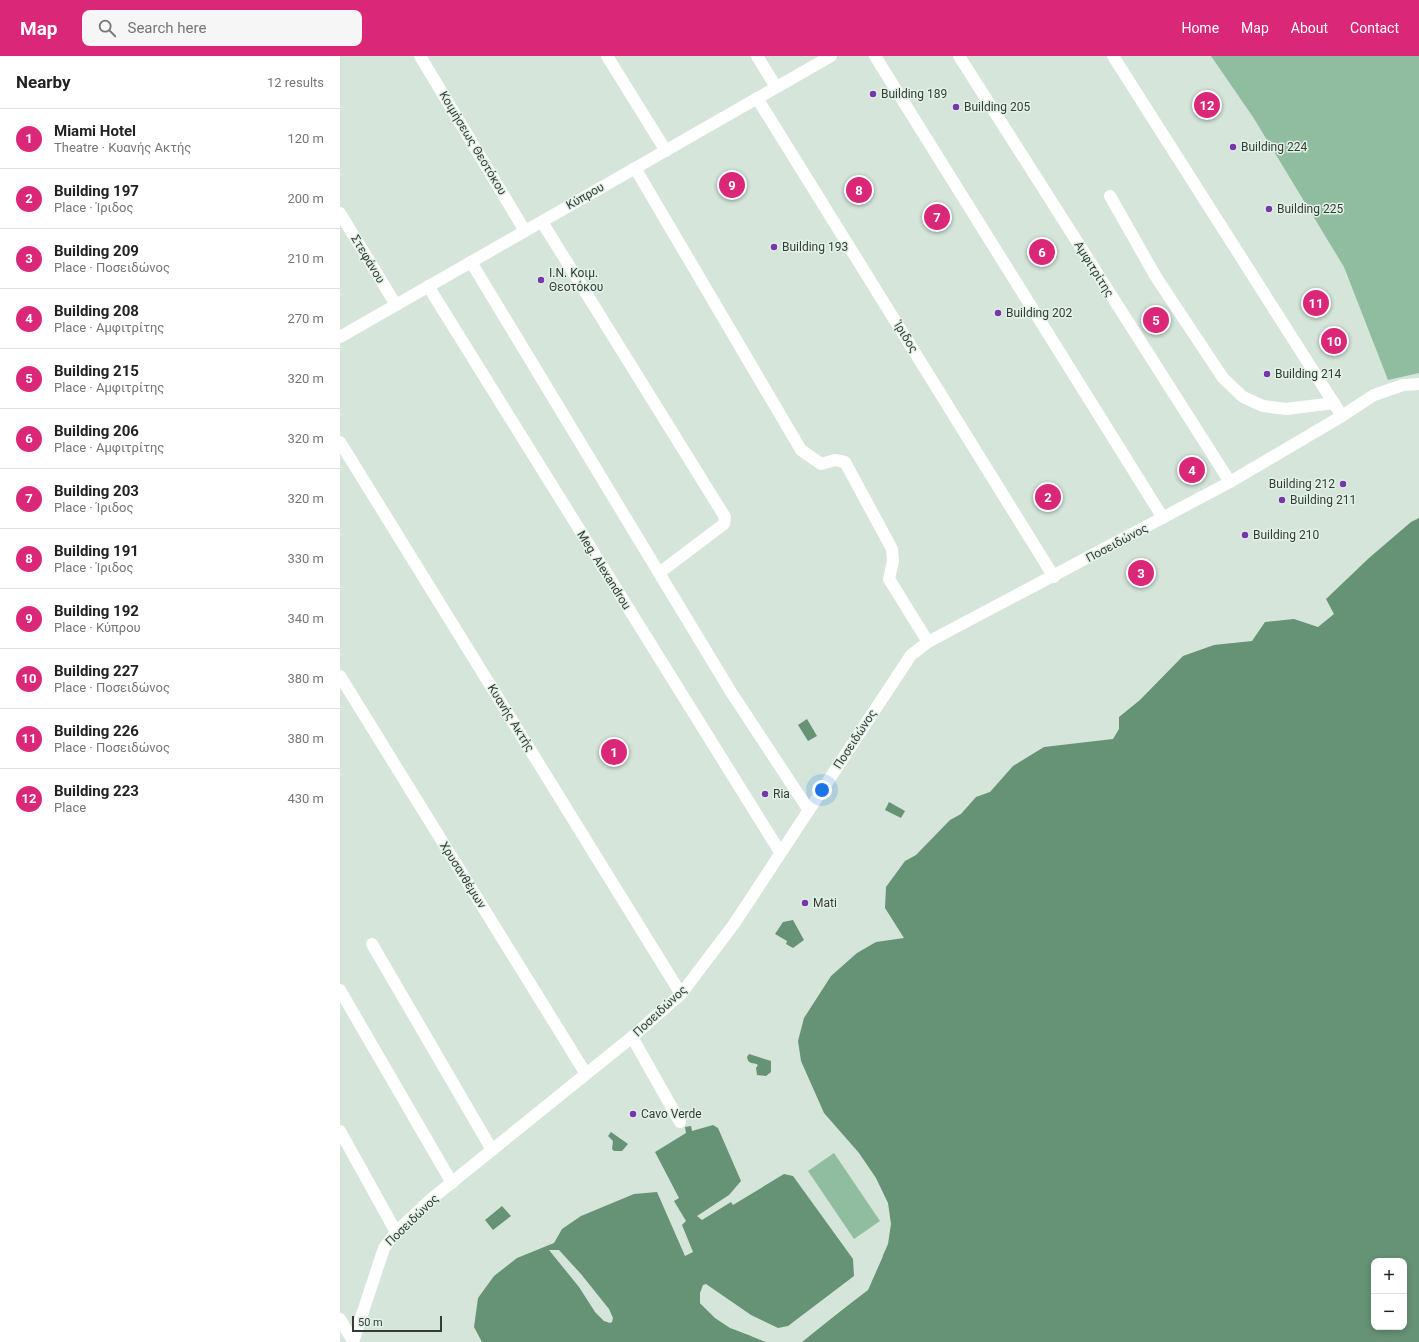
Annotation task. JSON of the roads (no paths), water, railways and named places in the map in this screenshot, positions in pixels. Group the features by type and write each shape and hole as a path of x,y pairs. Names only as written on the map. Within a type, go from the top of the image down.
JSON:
{"street":[{"name":"Κοιμήσεως Θεοτόκου","path":"420,56 525,231"},
{"path":"607,56 666,150"},
{"path":"757,56 776,87"},
{"path":"875,56 1163,518"},
{"name":"Αμφιτρίτης","path":"959,56 1230,482"},
{"path":"1113,56 1342,416"},
{"name":"Κύπρου","path":"340,337 826,57"},
{"name":"Ίριδος","path":"757,98 1054,576"},
{"path":"635,168 801,450 821,464 835,460 845,462 892,549 893,561 889,579 928,642"},
{"path":"1110,196 1156,277 1214,365 1223,378 1243,397 1263,406 1286,409 1334,403"},
{"name":"Στεφάνου","path":"340,213 396,305"},
{"path":"542,222 725,517 724,524 659,573"},
{"path":"471,262 731,692 808,809"},
{"name":"Meg. Alexandrou","path":"428,286 780,852"},
{"name":"Ποσειδώνος","path":"353,1341 384,1248 396,1232 452,1183 632,1037 681,994 734,924 808,809 908,660 928,642 1230,482 1342,416 1374,395 1403,385 1419,384"},
{"name":"Κυανής Ακτής","path":"340,442 681,994"},
{"name":"Χρυσανθέμων","path":"340,676 586,1074"},
{"path":"372,944 492,1150"},
{"path":"340,990 452,1183"},
{"path":"632,1037 680,1122"},
{"path":"340,1131 396,1232"},
{"path":"340,1319 353,1341"}],"place":[{"name":"Building 189","path":"873,94"},
{"name":"Building 223","path":"1207,105"},
{"name":"Building 205","path":"956,107"},
{"name":"Building 224","path":"1233,147"},
{"name":"Building 192","path":"732,185"},
{"name":"Building 191","path":"859,190"},
{"name":"Building 225","path":"1269,209"},
{"name":"Building 203","path":"937,217"},
{"name":"Building 193","path":"774,247"},
{"name":"Building 206","path":"1042,252"},
{"name":"Ι.Ν. Κοιμ. Θεοτόκου","path":"541,280"},
{"name":"Building 226","path":"1316,303"},
{"name":"Building 202","path":"998,313"},
{"name":"Building 215","path":"1156,320"},
{"name":"Building 227","path":"1334,341"},
{"name":"Building 214","path":"1267,374"},
{"name":"Building 208","path":"1192,470"},
{"name":"Building 212","path":"1343,484"},
{"name":"Building 197","path":"1048,497"},
{"name":"Building 211","path":"1282,500"},
{"name":"Building 210","path":"1245,535"},
{"name":"Building 209","path":"1141,573"},
{"name":"Miami Hotel","path":"614,752"},
{"name":"Ria","path":"765,794"},
{"name":"Mati","path":"805,903"},
{"name":"Cavo Verde","path":"633,1114"}]}
